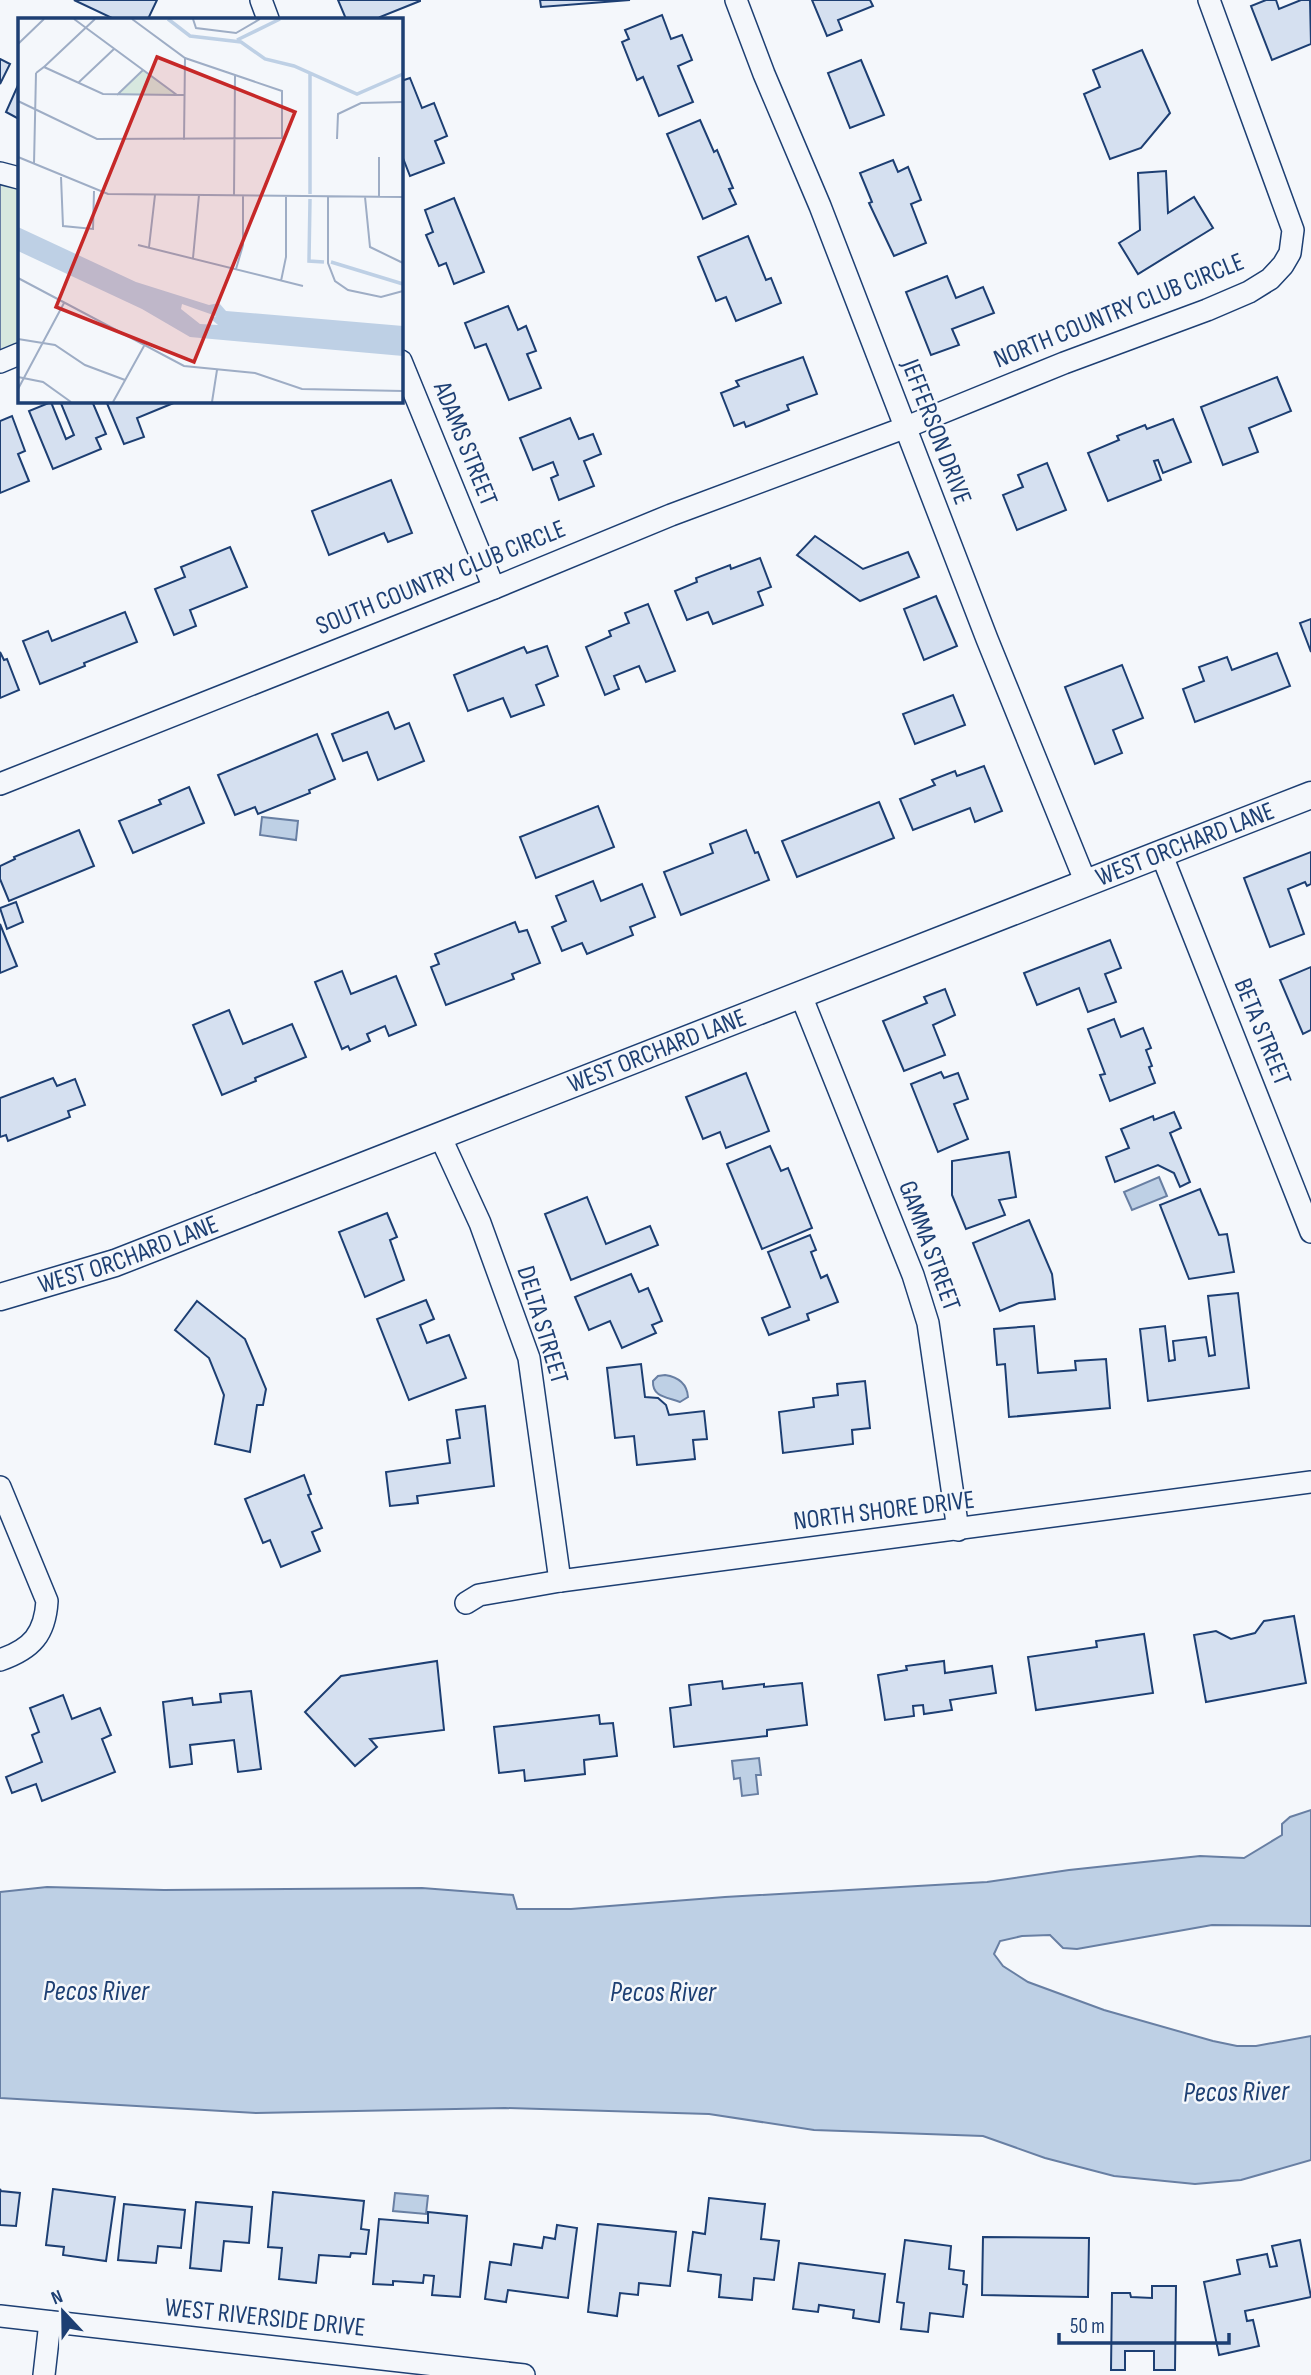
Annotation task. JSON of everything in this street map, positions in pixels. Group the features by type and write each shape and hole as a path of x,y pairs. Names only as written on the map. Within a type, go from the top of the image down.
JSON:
{"street":[{"path":"261,0 268,18"},
{"name":"JEFFERSON DRIVE","path":"736,0 1087,883"},
{"name":"NORTH COUNTRY CLUB CIRCLE","path":"904,428 1249,292 1270,279 1283,265 1290,253 1293,230 1209,0"},
{"path":"0,173 18,178"},
{"path":"0,362 18,354"},
{"name":"ADAMS STREET","path":"402,363 494,588"},
{"name":"SOUTH COUNTRY CLUB CIRCLE","path":"0,784 671,515 904,428"},
{"name":"WEST ORCHARD LANE","path":"0,1297 115,1264 800,993 1311,795"},
{"name":"BETA STREET","path":"1161,853 1311,1232"},
{"name":"GAMMA STREET","path":"800,993 914,1276 928,1323 958,1530"},
{"name":"DELTA STREET","path":"440,1136 480,1223 529,1358 560,1581"},
{"name":"NORTH SHORE DRIVE","path":"466,1604 479,1595 560,1581 1311,1482"},
{"path":"0,1487 47,1601 46,1618 33,1644 0,1660"},
{"name":"WEST RIVERSIDE DRIVE","path":"0,2316 524,2375"},
{"path":"44,2375 50,2322"}],"shaded area":[{"path":"0,173 18,178 18,354 0,362"}],"water":[{"path":"262,817 298,821 296,840 260,835"},
{"path":"1159,1177 1167,1196 1132,1210 1124,1192"},
{"path":"665,1375 681,1382 688,1397 680,1402 658,1393 653,1381 658,1376"},
{"path":"759,1758 761,1775 756,1775 758,1794 742,1796 740,1778 734,1779 732,1761"},
{"name":"Pecos River","path":"1311,1810 1311,1926 1212,1925 1077,1949 1063,1948 1050,1935 1022,1936 1000,1941 994,1954 1003,1966 1028,1982 1104,2010 1213,2041 1237,2046 1256,2046 1311,2036 1311,2160 1241,2180 1195,2184 1114,2176 1045,2158 983,2136 814,2130 709,2114 505,2108 256,2113 0,2098 0,1892 47,1887 164,1890 422,1888 513,1895 517,1909 571,1909 987,1882 1200,1856 1244,1858 1282,1835 1282,1824 1290,1817"},
{"path":"395,2193 428,2196 426,2214 393,2211"}],"building":[{"path":"74,0 157,0 148,18 112,18"},
{"path":"338,0 420,0 380,18 346,18"},
{"path":"540,0 630,0 541,7"},
{"path":"812,0 870,0 873,6 838,20 842,30 827,36"},
{"path":"1266,0 1276,0 1279,9 1301,0 1310,0 1311,44 1272,60 1251,6"},
{"path":"662,15 671,39 682,35 692,60 678,66 693,102 659,116 643,77 637,80 622,42 629,39 625,30"},
{"path":"1142,50 1170,113 1141,148 1110,159 1084,94 1100,87 1093,70"},
{"path":"0,59 10,64 0,84"},
{"path":"861,60 884,115 850,128 828,73"},
{"path":"410,78 422,108 434,103 447,136 435,141 444,163 410,176 402,156 402,81"},
{"path":"18,85 18,118 6,112"},
{"path":"700,120 714,152 717,150 733,188 729,189 736,204 703,219 667,134"},
{"path":"893,160 898,172 908,167 921,200 911,204 926,243 894,256 869,203 872,202 860,173"},
{"path":"1166,171 1168,213 1194,197 1213,228 1138,274 1119,243 1140,230 1138,173"},
{"path":"454,198 484,272 454,284 446,263 439,266 426,235 433,232 425,210"},
{"path":"748,236 766,280 771,278 781,303 736,321 726,297 716,301 698,257"},
{"path":"947,276 956,298 983,287 994,313 952,329 959,345 931,355 906,292"},
{"path":"508,306 518,330 526,326 536,351 527,354 541,388 509,400 486,344 475,348 465,323"},
{"path":"803,357 817,394 787,405 789,410 746,427 744,422 734,426 721,393 739,386 736,381"},
{"path":"1277,377 1291,411 1249,428 1258,452 1223,465 1201,407"},
{"path":"51,402 66,439 74,435 60,402 92,402 106,434 96,438 101,449 53,469 29,411"},
{"path":"106,402 176,402 137,418 144,437 124,444"},
{"path":"12,416 25,451 18,454 29,481 0,493 0,421"},
{"path":"570,418 579,439 593,434 601,454 584,461 594,486 559,500 551,478 558,475 553,462 533,470 520,438"},
{"path":"1173,419 1191,462 1163,473 1158,460 1154,461 1161,480 1108,501 1088,453 1119,440 1117,436 1145,425 1147,429"},
{"path":"1047,463 1066,510 1017,530 1003,495 1023,487 1018,475"},
{"path":"391,480 412,533 388,542 384,533 329,555 312,511"},
{"path":"815,536 863,569 908,552 919,577 860,601 797,555"},
{"path":"230,547 247,587 190,610 196,626 174,635 155,589 185,577 181,567"},
{"path":"760,558 771,587 758,592 763,605 713,624 708,612 687,620 675,591 697,582 696,578 730,565 731,569"},
{"path":"936,596 957,646 924,660 904,609"},
{"path":"648,604 675,671 646,682 639,666 614,676 619,689 605,695 586,647 611,636 609,631 629,623 625,613"},
{"path":"125,612 137,642 40,684 23,641 48,631 52,641"},
{"path":"1311,619 1311,652 1300,623"},
{"path":"547,646 558,676 536,685 544,705 511,717 503,698 468,711 454,675 524,647 527,653"},
{"path":"0,652 4,660 7,659 19,690 0,698"},
{"path":"1277,653 1290,686 1195,722 1183,689 1204,681 1199,667 1227,657 1232,670"},
{"path":"1122,665 1143,718 1113,730 1122,753 1095,764 1065,687"},
{"path":"953,695 965,725 915,744 903,714"},
{"path":"388,712 395,729 409,723 424,761 378,780 367,752 343,761 332,734"},
{"path":"317,734 335,779 309,790 310,793 258,814 255,807 235,815 218,775"},
{"path":"984,766 1002,811 975,822 970,808 913,830 900,799 935,785 932,780 955,771 957,776"},
{"path":"189,787 204,823 133,853 119,821 161,804 159,800"},
{"path":"879,802 894,838 797,877 782,841"},
{"path":"598,806 614,847 536,878 520,837"},
{"path":"79,830 94,866 9,901 0,879 0,866 15,859 14,857"},
{"path":"746,830 769,880 681,915 664,872 713,853 710,844"},
{"path":"1311,852 1311,884 1307,886 1305,882 1288,889 1304,934 1270,947 1244,878"},
{"path":"593,881 601,901 642,884 655,917 630,927 633,935 587,954 582,943 562,951 552,927 566,921 556,896"},
{"path":"16,902 23,922 7,929 0,908"},
{"path":"515,922 519,932 527,930 540,963 512,974 514,979 446,1005 431,967 439,964 435,954"},
{"path":"0,924 17,966 0,973"},
{"path":"1110,940 1121,968 1105,974 1116,1002 1088,1012 1079,988 1037,1005 1024,973"},
{"path":"1311,967 1311,1030 1303,1034 1280,980"},
{"path":"342,971 351,994 396,976 416,1025 389,1036 385,1026 367,1034 370,1041 350,1050 348,1046 342,1049 315,982"},
{"path":"945,989 955,1015 933,1025 945,1055 904,1071 883,1021 927,1003 924,997"},
{"path":"229,1010 243,1044 292,1024 306,1057 222,1095 193,1025"},
{"path":"1114,1019 1121,1037 1143,1028 1151,1048 1146,1050 1155,1083 1110,1101 1100,1075 1105,1074 1088,1029"},
{"path":"941,1072 944,1078 958,1073 968,1099 954,1104 968,1139 938,1152 911,1084"},
{"path":"746,1073 769,1131 726,1148 720,1132 703,1139 686,1097"},
{"path":"53,1078 57,1086 75,1079 85,1105 68,1111 70,1117 8,1141 6,1135 0,1137 0,1098"},
{"path":"1174,1112 1181,1128 1170,1133 1190,1182 1180,1187 1174,1173 1158,1165 1115,1182 1106,1157 1129,1148 1121,1129 1153,1116 1154,1120"},
{"path":"770,1146 781,1171 788,1168 812,1228 762,1249 727,1164"},
{"path":"1009,1152 1016,1197 999,1200 1005,1215 966,1229 952,1195 952,1161"},
{"path":"1200,1189 1219,1235 1227,1234 1234,1272 1189,1279 1160,1205"},
{"path":"587,1197 606,1244 650,1226 658,1245 571,1280 545,1214"},
{"path":"387,1213 397,1237 390,1240 404,1280 365,1297 339,1232"},
{"path":"1029,1220 1052,1274 1055,1299 1019,1303 1000,1311 973,1243"},
{"path":"810,1235 816,1250 811,1252 821,1278 827,1275 838,1302 807,1314 809,1320 769,1335 762,1318 790,1307 768,1252"},
{"path":"631,1274 639,1292 648,1288 662,1321 652,1325 656,1333 622,1348 610,1321 589,1330 575,1297"},
{"path":"1238,1293 1249,1388 1148,1401 1140,1329 1165,1326 1169,1361 1175,1360 1173,1341 1206,1337 1209,1356 1215,1355 1208,1296"},
{"path":"426,1300 434,1319 420,1325 427,1343 449,1335 466,1378 409,1400 377,1319"},
{"path":"197,1301 245,1339 266,1389 263,1405 257,1405 250,1452 215,1444 224,1395 209,1358 175,1330"},
{"path":"1034,1326 1038,1373 1076,1370 1075,1361 1106,1359 1110,1408 1009,1417 1005,1364 997,1365 994,1329"},
{"path":"641,1364 645,1397 658,1398 666,1405 669,1415 704,1411 707,1439 693,1440 695,1459 637,1465 634,1436 615,1438 607,1368"},
{"path":"865,1381 870,1428 852,1430 853,1444 783,1453 779,1412 814,1407 813,1398 838,1395 837,1384"},
{"path":"485,1406 494,1486 417,1496 418,1503 390,1506 386,1472 450,1463 447,1440 460,1438 456,1410"},
{"path":"304,1475 311,1494 308,1495 322,1528 312,1532 320,1551 281,1567 270,1540 263,1543 245,1499"},
{"path":"1294,1616 1306,1683 1206,1702 1194,1635 1216,1631 1231,1639 1255,1633 1264,1621"},
{"path":"1144,1634 1153,1693 1036,1710 1028,1657 1097,1647 1096,1641"},
{"path":"437,1661 444,1730 370,1739 377,1747 355,1766 305,1712 341,1676"},
{"path":"944,1661 945,1673 992,1666 996,1693 950,1700 952,1710 924,1714 923,1705 913,1706 914,1716 885,1720 878,1675 907,1670 906,1666"},
{"path":"722,1681 723,1689 802,1683 807,1725 767,1730 767,1736 674,1747 670,1708 691,1705 689,1685"},
{"path":"251,1691 261,1769 238,1772 234,1740 190,1745 192,1764 170,1767 163,1702 192,1698 193,1705 221,1702 220,1694"},
{"path":"63,1695 72,1719 100,1708 111,1735 102,1739 115,1772 42,1801 36,1784 12,1793 6,1777 42,1762 32,1735 39,1732 30,1708"},
{"path":"599,1715 600,1724 613,1723 617,1756 584,1760 585,1774 525,1781 524,1770 499,1773 494,1727"},
{"path":"0,2189 20,2193 16,2226 0,2225"},
{"path":"53,2189 115,2197 106,2261 63,2255 64,2247 46,2245"},
{"path":"273,2192 364,2201 361,2229 369,2230 366,2254 351,2253 350,2257 319,2255 316,2283 279,2279 282,2248 268,2247"},
{"path":"709,2198 765,2204 761,2239 779,2241 774,2280 754,2278 752,2300 719,2297 721,2275 688,2271 693,2232 705,2234"},
{"path":"196,2202 252,2207 249,2243 224,2241 221,2271 190,2268"},
{"path":"124,2204 185,2210 181,2248 158,2246 156,2263 118,2260"},
{"path":"428,2212 467,2216 460,2297 432,2295 434,2276 424,2275 423,2283 393,2281 393,2285 373,2284 379,2219 428,2223"},
{"path":"598,2224 676,2232 670,2286 639,2283 638,2295 620,2293 617,2316 588,2312"},
{"path":"557,2225 577,2228 568,2298 508,2290 506,2302 485,2299 490,2262 511,2265 514,2244 542,2248 544,2237 555,2239"},
{"path":"983,2237 1089,2238 1088,2297 982,2295"},
{"path":"905,2240 951,2246 949,2269 964,2271 963,2284 967,2285 963,2317 930,2313 928,2332 901,2329 904,2303 897,2302"},
{"path":"1300,2240 1311,2297 1245,2311 1247,2321 1253,2320 1259,2346 1219,2355 1204,2282 1240,2274 1237,2260 1267,2254 1270,2267 1277,2266 1272,2246"},
{"path":"799,2263 885,2274 879,2322 853,2318 854,2310 819,2305 818,2312 793,2309"},
{"path":"1152,2286 1176,2286 1175,2370 1154,2370 1154,2351 1125,2351 1125,2370 1111,2370 1112,2293 1130,2293 1131,2297 1152,2298"}]}
